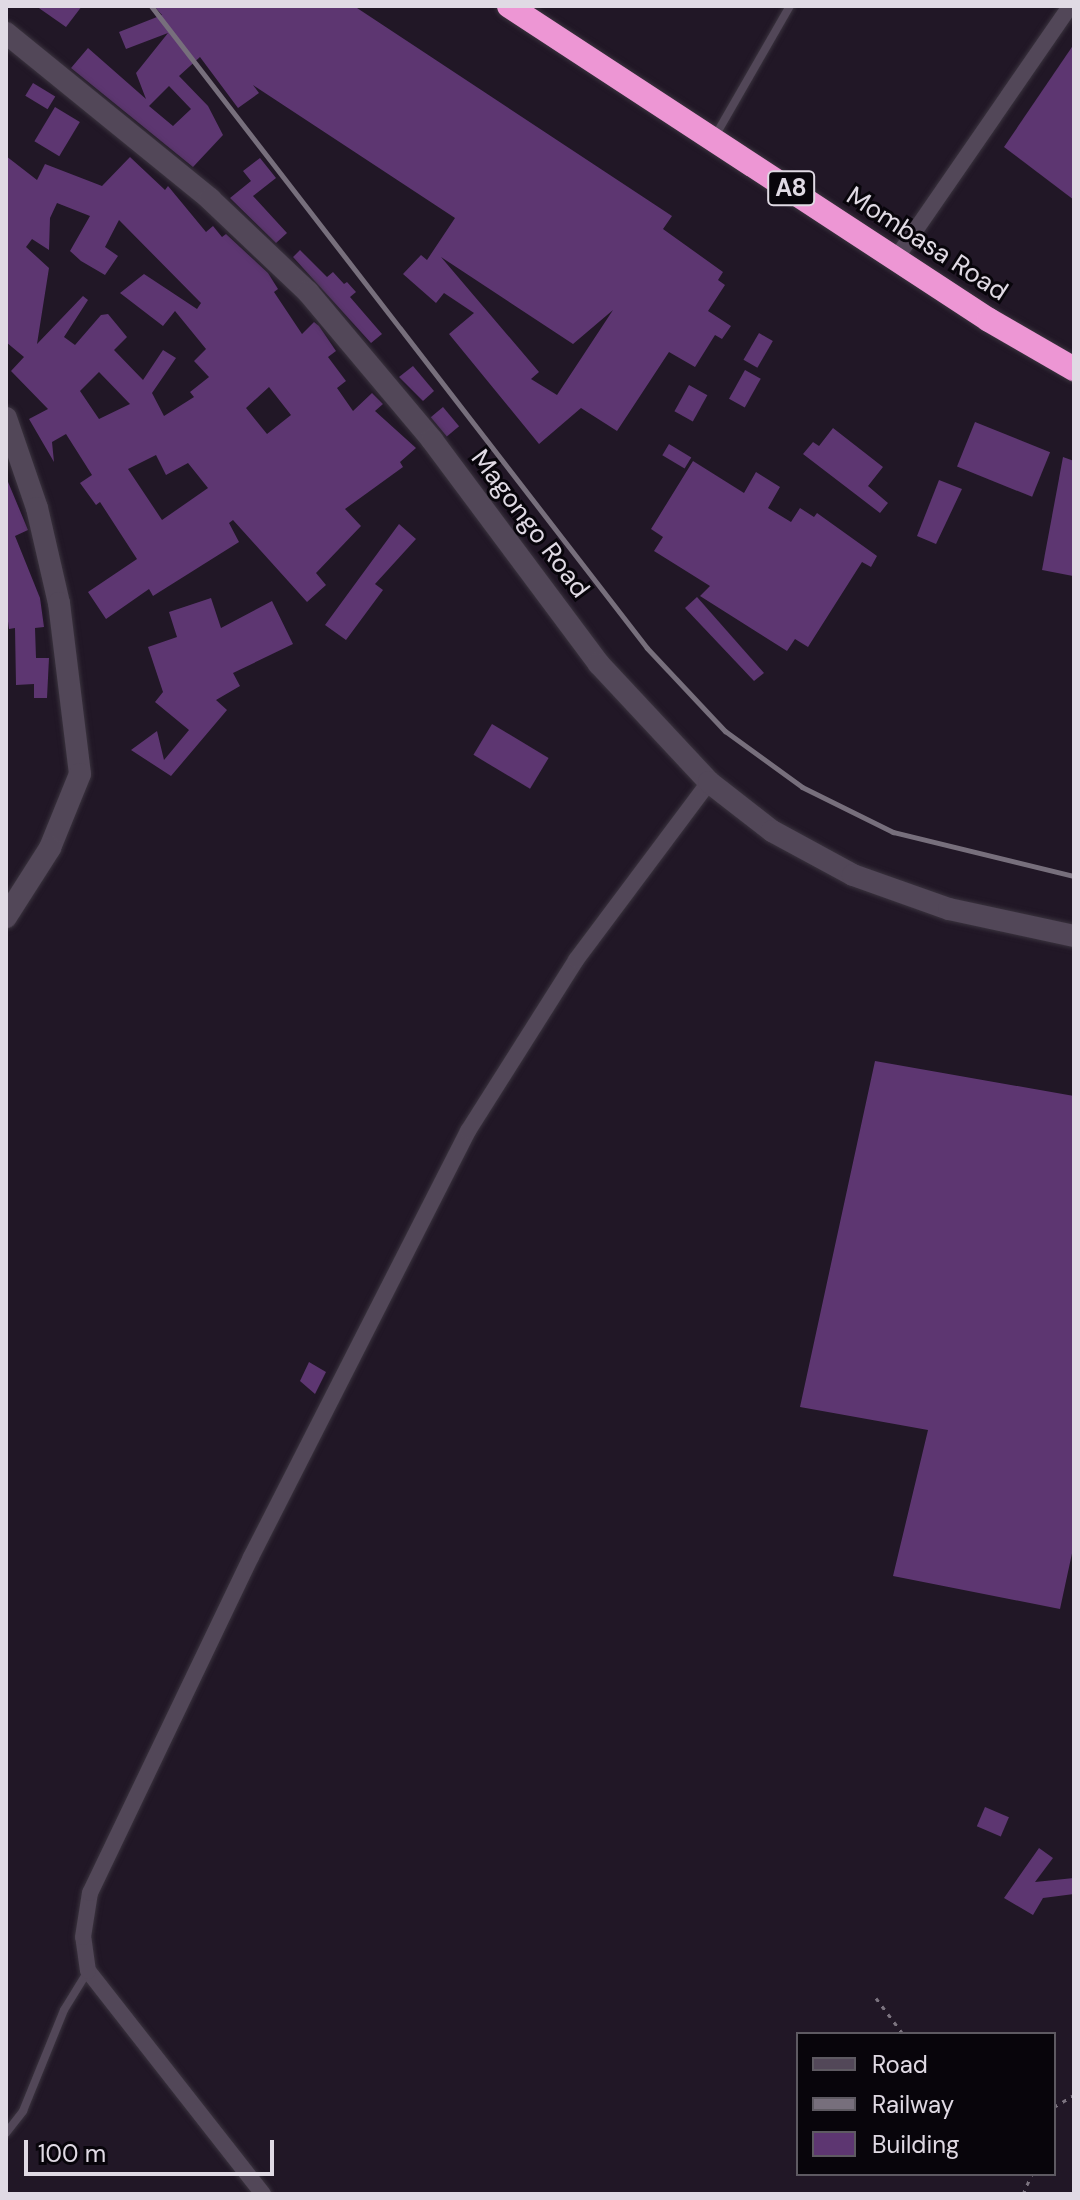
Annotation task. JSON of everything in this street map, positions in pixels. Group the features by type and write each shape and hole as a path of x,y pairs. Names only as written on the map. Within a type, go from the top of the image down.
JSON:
{"highway":[{"name":"Mombasa Road","path":"509,6 1074,369"}],"street":[{"path":"897,257 1070,6"},
{"name":"Magongo Road","path":"6,33 210,199 308,292 432,440 599,664 709,782 772,831 853,875 949,909 1074,936"},
{"path":"6,418 37,508 59,603 80,774 50,848 6,917"},
{"path":"263,2194 88,1971 83,1937 90,1893 244,1571 468,1131 576,960 709,782"}],"lane":[{"path":"714,138 790,6"},
{"path":"6,2133 23,2111 64,2010 88,1971"}],"path":[{"path":"876,1998 902,2032"},
{"path":"1056,2106 1074,2095"}],"building":[{"path":"36,6 82,6 66,27"},
{"path":"154,6 354,6 672,216 663,229 723,272 718,280 725,285 708,311 731,326 722,339 715,335 695,367 669,352 617,431 581,408 539,444 449,334 474,313 444,293 436,303 403,274 421,255 427,260 455,218 253,85 259,93 238,108 200,57 179,76 208,106 223,135 193,167 71,68 88,48 146,99 136,73 168,33 126,49 119,32 162,15","holes":["169,86 191,109 173,126 149,106","441,257 573,344 613,310 557,395 531,379 539,372"]},
{"path":"1074,44 1074,200 1004,147"},
{"path":"33,83 55,96 48,109 25,96"},
{"path":"55,107 80,122 59,156 34,141"},
{"path":"6,156 37,180 45,164 102,186 130,157 165,190 168,186 206,232 213,226 222,237 226,234 268,273 278,289 274,292 302,334 314,322 319,326 336,351 328,357 346,381 337,388 353,411 372,393 383,404 375,411 416,448 400,462 403,467 345,509 361,526 316,573 326,585 307,602 233,520 229,523 239,542 153,596 149,589 106,619 88,592 137,559 100,502 96,505 80,483 92,475 66,434 52,442 54,462 29,419 48,409 11,371 24,357 6,342","holes":["57,203 90,216 70,251 105,275 118,256 105,247 119,220 201,303 197,309 144,274 120,293 163,326 175,311 206,349 194,361 209,377 190,392 194,397 164,416 152,393 176,358 163,350 143,380 114,350 127,337 108,314 101,315 75,345 64,337 88,300 83,296 37,344 49,268 26,247 32,239 49,250 50,218","99,372 130,404 99,419 80,391","269,387 291,415 267,434 246,408","156,455 166,475 188,463 208,488 162,520 128,469"]},
{"path":"260,158 276,178 253,196 287,233 276,243 230,198 251,181 243,171"},
{"path":"300,250 327,277 333,272 344,284 347,282 356,292 350,297 382,334 371,343 293,257"},
{"path":"759,333 773,341 757,368 744,360"},
{"path":"413,366 434,391 423,401 399,377"},
{"path":"745,370 761,379 745,408 729,399"},
{"path":"689,385 707,395 693,421 674,411"},
{"path":"443,407 459,426 447,436 431,417"},
{"path":"975,422 1050,452 1032,497 957,467"},
{"path":"833,428 883,467 868,486 888,503 880,513 803,454 813,442 819,446"},
{"path":"669,444 691,457 685,469 662,455"},
{"path":"1063,457 1074,461 1073,576 1042,570"},
{"path":"693,461 744,493 756,472 780,487 768,508 791,522 800,508 814,517 817,513 877,556 871,567 862,562 808,647 795,639 787,651 700,596 710,586 654,551 663,537 651,529"},
{"path":"6,477 28,530 15,536 40,598 44,627 35,628 36,658 49,658 47,698 34,698 34,684 16,685 15,628 9,629 6,606"},
{"path":"939,480 962,489 936,544 917,536"},
{"path":"399,524 416,539 375,584 383,590 346,640 325,625"},
{"path":"697,597 764,673 754,681 685,608"},
{"path":"211,598 221,628 272,601 293,644 233,673 240,686 216,700 227,710 171,776 131,750 157,731 164,760 189,730 155,702 163,692 148,647 177,637 169,612"},
{"path":"492,724 549,758 530,789 473,755"},
{"path":"875,1061 1074,1096 1074,1544 1060,1609 893,1576 928,1430 800,1407"},
{"path":"309,1362 326,1372 315,1394 300,1381"},
{"path":"985,1807 1009,1817 1001,1836 977,1826"},
{"path":"1039,1848 1053,1858 1035,1882 1074,1878 1074,1894 1043,1898 1033,1915 1004,1898"}],"railway":[{"path":"151,6 647,648 725,731 802,787 893,832 1074,876"}]}
